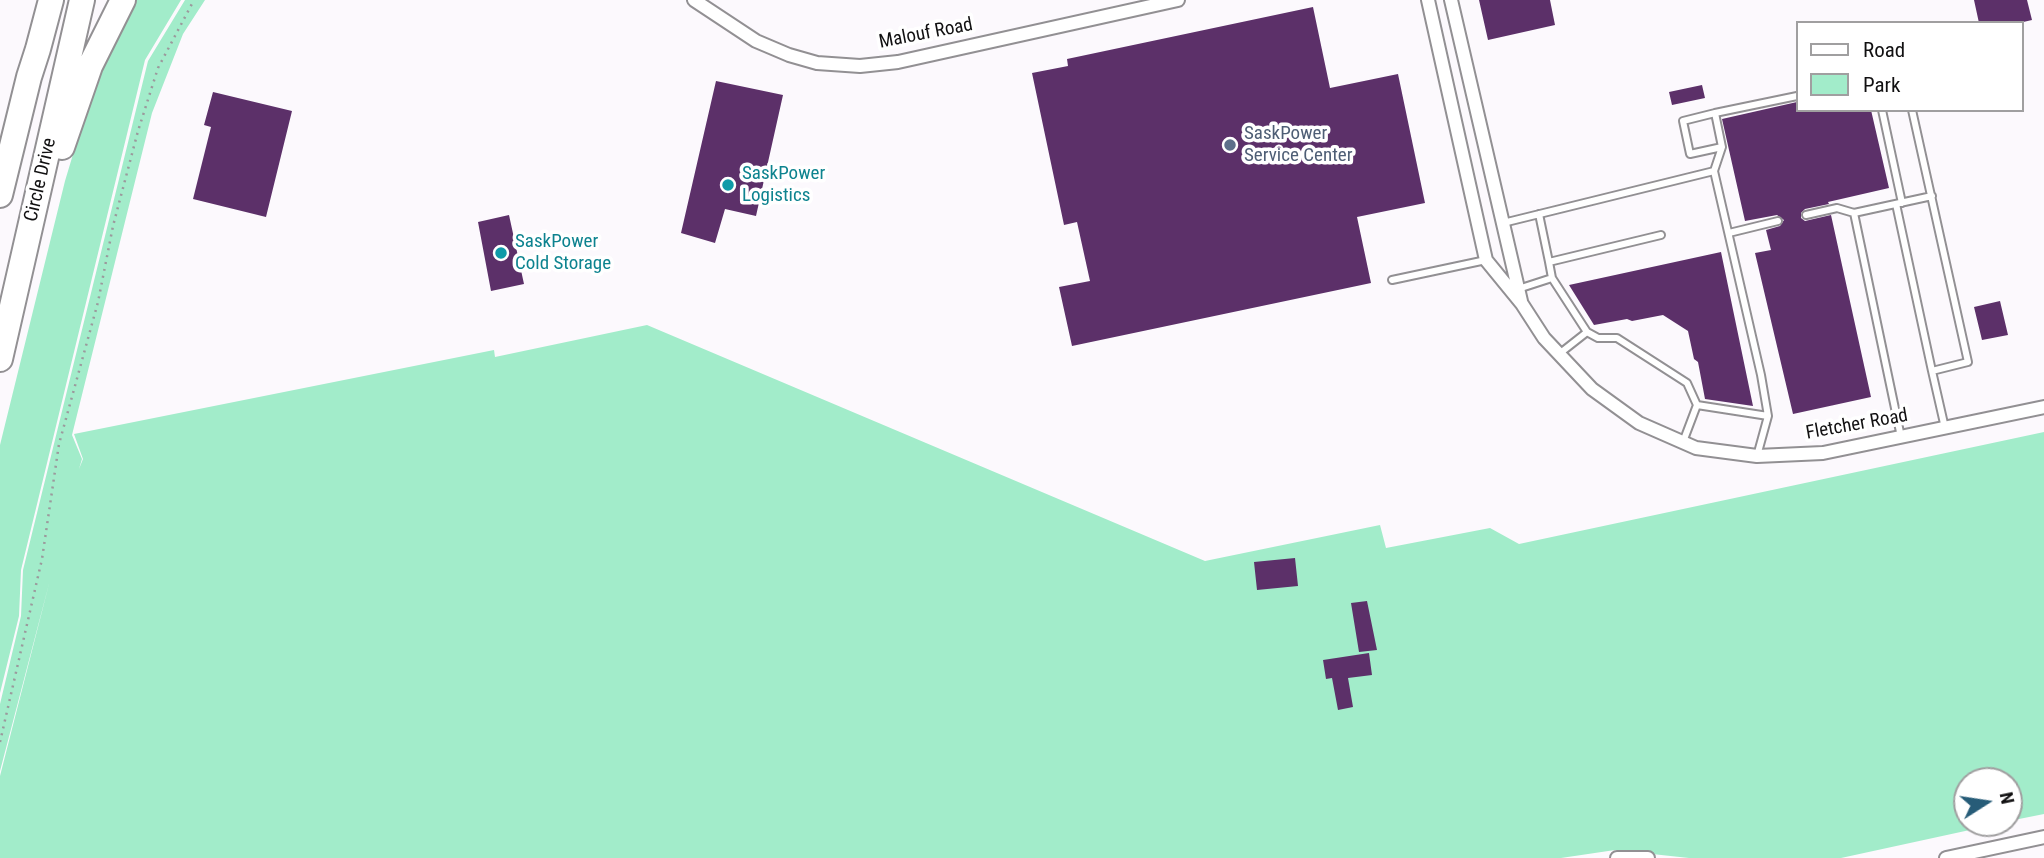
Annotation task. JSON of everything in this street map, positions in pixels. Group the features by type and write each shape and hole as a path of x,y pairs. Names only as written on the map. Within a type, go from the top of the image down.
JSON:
{"highway":[{"path":"29,77 26,54 36,0"},
{"name":"Circle Drive","path":"0,195 51,0"},
{"name":"Circle Drive","path":"0,359 82,0"},
{"path":"24,254 90,66 123,0"}],"street":[{"name":"Malouf Road","path":"694,0 756,41 789,55 817,63 860,66 898,62 1178,0"},
{"name":"Fletcher Road","path":"1428,0 1486,260 1559,354 1592,389 1639,423 1696,448 1757,456 1823,453 2044,407"},
{"name":"Fletcher Road","path":"1451,0 1522,304"},
{"path":"1946,858 2044,837"},
{"path":"1616,858 1648,858"}],"lane":[{"path":"1722,148 1690,154 1683,121 1796,96"},
{"path":"1881,112 1945,428"},
{"path":"1912,112 1968,362 1932,371"},
{"path":"1715,113 1722,148 1714,171 1768,416 1757,456"},
{"path":"1503,223 1714,171"},
{"path":"1806,215 1837,208 1854,213 1932,196"},
{"path":"1854,213 1901,437"},
{"path":"1539,214 1552,278 1587,332 1598,338 1617,338 1687,383 1697,405 1683,442"},
{"path":"1729,233 1778,221"},
{"path":"1549,262 1661,235"},
{"path":"1392,280 1486,260"},
{"path":"1518,289 1552,278"},
{"path":"1559,354 1587,332"},
{"path":"1697,405 1768,416"}],"path":[{"path":"0,742 39,572 59,444 98,302 113,226 158,68 194,0"}],"green space":[{"path":"135,0 181,0 145,60 21,570 19,616 0,693 0,445 65,181 83,121 106,59"},
{"path":"185,0 205,0 183,34 152,113 72,435 82,459 79,469 83,459 74,434 494,350 495,357 647,325 1205,561 1380,525 1386,548 1490,528 1519,544 2044,432 2044,814 2023,818 2023,767 1953,767 1953,834 1841,858 1689,858 1615,850 1561,858 0,858 0,776 50,580 0,771 0,704 21,616 23,570 148,61"}],"building":[{"path":"1479,0 1550,0 1555,25 1488,40"},
{"path":"1974,0 2027,0 2032,20 2023,22 1979,21"},
{"name":"SaskPower Service Center","path":"1313,7 1330,88 1398,74 1425,203 1357,217 1371,283 1072,346 1059,287 1090,281 1077,222 1064,225 1032,73 1068,66 1067,59"},
{"name":"SaskPower Logistics","path":"716,81 783,95 756,216 725,209 715,243 681,233"},
{"path":"1702,85 1705,98 1672,105 1669,92"},
{"path":"213,92 292,111 266,217 193,199 211,127 204,125"},
{"path":"1796,102 1796,112 1871,112 1889,188 1828,202 1829,204 1805,209 1801,213 1801,218 1805,221 1831,215 1871,397 1793,414 1755,253 1771,250 1766,230 1780,226 1784,220 1777,215 1745,221 1722,119"},
{"name":"SaskPower Cold Storage","path":"509,215 524,284 491,291 478,222"},
{"path":"1721,252 1753,406 1705,399 1698,362 1694,359 1688,331 1663,315 1594,325 1569,285"},
{"path":"2000,301 2008,335 1982,340 1974,307"},
{"path":"1295,558 1298,586 1257,590 1254,562"},
{"path":"1367,601 1377,650 1359,652 1351,603"},
{"path":"1369,653 1372,675 1348,678 1353,707 1338,710 1332,678 1326,679 1323,660"}],"place":[{"name":"SaskPower Service Center","path":"1230,145"},
{"name":"SaskPower Logistics","path":"728,185"},
{"name":"SaskPower Cold Storage","path":"501,253"}]}
